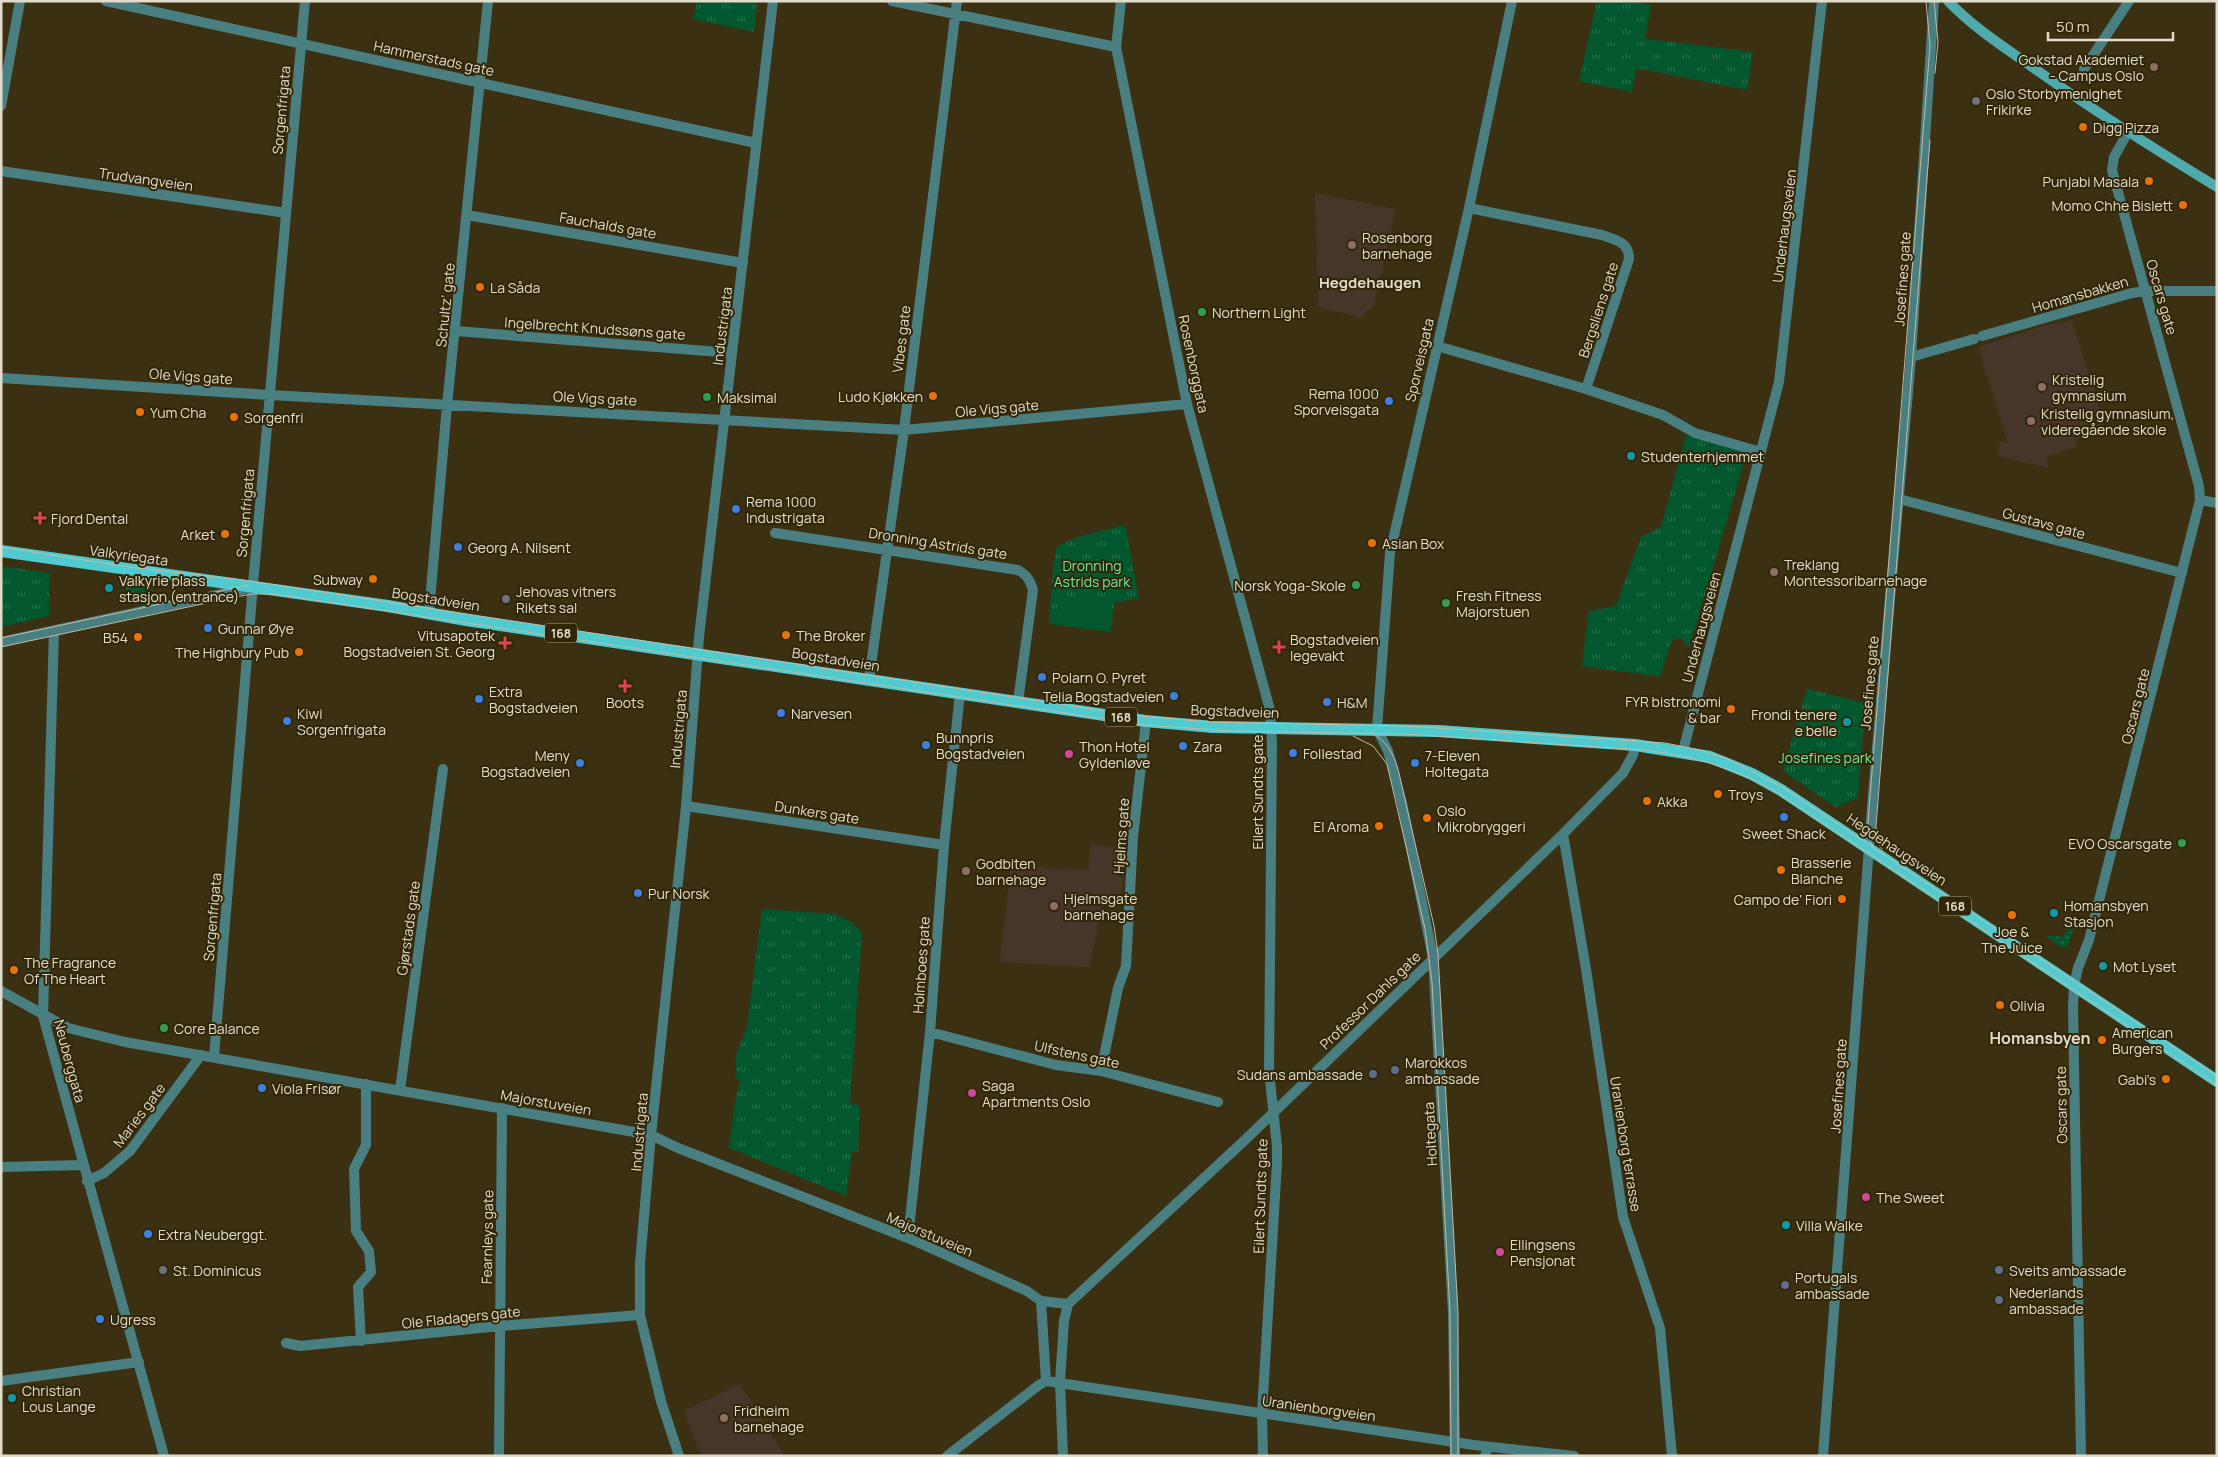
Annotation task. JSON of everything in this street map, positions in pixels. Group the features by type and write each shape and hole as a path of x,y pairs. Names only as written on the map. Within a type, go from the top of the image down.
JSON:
{"main road":[{"path":"1948,1 1979,30 2128,132 2217,187"},
{"name":"Valkyriegata","path":"1,551 252,587"},
{"name":"Bogstadveien","path":"252,587 429,612 1146,721 1213,727 1377,729 1635,745 1678,750"},
{"name":"Hegdehaugsveien","path":"1678,750 1710,757 1752,774 1782,791 2217,1081"}],"street":[{"path":"1,106 20,1"},
{"name":"Hammerstads gate","path":"106,1 756,143"},
{"name":"Sorgenfrigata","path":"214,1057 252,587 305,1"},
{"name":"Schultz’ gate","path":"429,612 447,405 488,1"},
{"name":"Industrigata","path":"679,1456 661,1401 640,1315 640,1263 651,1135 686,806 698,654 773,1"},
{"path":"892,1 1116,47"},
{"name":"Vibes gate","path":"869,679 904,430 957,1"},
{"name":"Rosenborggata","path":"1121,1 1116,47 1187,404 1270,710 1272,727"},
{"name":"Sporveisgata","path":"1377,729 1390,553 1469,208 1512,1"},
{"name":"Underhaugsveien","path":"1678,750 1698,692 1779,382 1822,1"},
{"name":"Josefines gate","path":"1823,1456 1869,849 1911,357 1934,1"},
{"path":"2084,69 2129,1"},
{"name":"Oscars gate","path":"2081,1456 2073,1026 2074,985 2089,940 2200,500 2199,486 2112,170 2114,157 2128,132"},
{"name":"Trudvangveien","path":"1,171 286,213"},
{"name":"Bergsliens gate","path":"1469,208 1602,235 1623,243 1629,252 1629,259 1586,389"},
{"name":"Fauchalds gate","path":"467,215 743,263"},
{"name":"Homansbakken","path":"1911,357 2132,293 2146,291 2217,291"},
{"name":"Ingelbrecht Knudssøns gate","path":"456,331 732,353"},
{"path":"1436,346 1586,389 1663,415 1694,433 1761,452"},
{"name":"Ole Vigs gate","path":"1,378 270,395 904,430 1187,404"},
{"name":"Gustavs gate","path":"1898,499 2182,573"},
{"path":"2200,500 2217,503"},
{"name":"Dronning Astrids gate","path":"775,533 1018,570 1030,579 1033,590 1018,702"},
{"name":"Bogstadveien","path":"1,642 252,587"},
{"name":"Neuberggata","path":"54,631 43,1016 164,1456"},
{"name":"Holmboes gate","path":"908,1238 930,1032 944,845 960,693"},
{"name":"Hjelms gate","path":"1101,1071 1118,988 1126,966 1133,837 1146,721"},
{"name":"Eilert Sundts gate","path":"1263,1456 1262,1413 1277,1163 1269,1071 1272,727"},
{"name":"Holtegata","path":"1377,729 1388,751 1399,794 1434,958 1454,1313 1455,1456"},
{"name":"Professor Dahls gate","path":"1068,1304 1273,1113 1563,834 1623,773 1633,756 1635,745"},
{"name":"Gjørstads gate","path":"400,1090 443,769"},
{"name":"Dunkers gate","path":"686,806 944,845"},
{"name":"Uranienborg terrasse","path":"1563,834 1586,969 1622,1217 1660,1328 1672,1456"},
{"name":"Majorstuveien","path":"1,990 43,1016 68,1028 125,1042 651,1135 678,1148 908,1238 1027,1290 1041,1301 1068,1304"},
{"name":"Ulfstens gate","path":"930,1032 1056,1065 1101,1071 1218,1102"},
{"name":"Maries gate","path":"87,1181 109,1170 130,1152 201,1055"},
{"path":"361,1341 358,1287 371,1272 369,1251 356,1231 354,1169 366,1145 366,1084"},
{"name":"Fearnleys gate","path":"499,1456 502,1108"},
{"path":"1,1167 83,1165"},
{"path":"1041,1301 1046,1381"},
{"path":"1063,1456 1060,1382 1064,1321 1068,1304"},
{"name":"Ole Fladagers gate","path":"286,1343 300,1346 500,1326 640,1315"},
{"path":"1,1380 138,1362"},
{"path":"947,1456 1039,1385 1046,1381 1060,1382"},
{"name":"Uranienborgveien","path":"1060,1382 1455,1442 1486,1451 1574,1456"}],"shaded area":[{"name":"Rosenborg barnehage","path":"1315,193 1396,209 1373,308 1367,309 1363,318 1318,307"},
{"name":"Kristelig gymnasium","path":"2072,320 2105,427 2080,434 2081,437 2075,439 2078,447 2046,456 2049,468 1997,456 2000,441 2008,443 1978,347 2059,321 2060,324"},
{"name":"Hjelmsgate barnehage","path":"1091,844 1119,848 1116,873 1123,879 1121,896 1105,896 1089,967 1000,962 1011,863 1064,870 1065,868 1088,870"},
{"name":"Fridheim barnehage","path":"740,1384 784,1456 701,1456 684,1411"}],"green space":[{"path":"697,1 757,1 754,32 693,19"},
{"path":"1597,1 1629,1 1651,5 1645,39 1753,52 1747,90 1636,68 1632,92 1579,81"},
{"path":"1686,435 1747,453 1689,648 1681,638 1672,640 1660,677 1582,666 1589,611 1616,606 1641,537 1661,527"},
{"name":"Dronning Astrids park","path":"1125,525 1139,598 1114,603 1111,632 1049,624 1053,568 1057,546 1081,536"},
{"path":"1,566 50,573 49,616 1,627"},
{"path":"128,585 154,591 127,598 126,587"},
{"path":"1059,598 1112,604 1109,630 1056,622"},
{"name":"Josefines park","path":"1807,689 1865,703 1858,798 1835,807 1783,771"},
{"path":"762,909 835,914 852,922 862,933 850,1104 860,1105 858,1152 852,1152 846,1196 729,1148 740,1079 735,1078 736,1055 747,1027"},
{"path":"2074,928 2067,947 2061,947 2047,937 2050,935 2062,937 2068,930"}],"tram line":[{"path":"1873,847 1869,837 1868,822 1930,46 1926,1"},
{"path":"1934,1 1938,42 1935,73"},
{"path":"1882,849 1878,843 1876,826 1930,140"},
{"path":"1,547 129,567 243,580 1131,715 1209,722 1406,726 1665,743 1700,750 1728,759 1782,787 2217,1076"},
{"path":"1,638 249,585"},
{"path":"1,647 230,598 252,594 274,594 1145,725 1229,731 1406,734 1642,750 1678,755 1746,776 1778,793 2217,1085"},
{"path":"1371,732 1381,739 1388,748 1394,757 1398,769 1434,926 1438,954 1458,1313 1458,1456"},
{"path":"1353,736 1373,746 1387,764 1425,929 1432,982 1450,1312 1451,1456"}],"place":[{"name":"Gokstad Akademiet - Campus Oslo","path":"2154,67"},
{"name":"Oslo Storbymenighet Frikirke","path":"1976,101"},
{"name":"Digg Pizza","path":"2083,127"},
{"name":"Punjabi Masala","path":"2149,181"},
{"name":"Momo Chhe Bislett","path":"2183,205"},
{"name":"Rosenborg barnehage","path":"1352,245"},
{"name":"La Såda","path":"480,287"},
{"name":"Northern Light","path":"1202,312"},
{"name":"Kristelig gymnasium","path":"2042,387"},
{"name":"Ludo Kjøkken","path":"933,396"},
{"name":"Maksimal","path":"707,397"},
{"name":"Rema 1000 Sporveisgata","path":"1389,401"},
{"name":"Yum Cha","path":"140,412"},
{"name":"Sorgenfri","path":"234,417"},
{"name":"Kristelig gymnasium, videregående skole","path":"2031,421"},
{"name":"Studenterhjemmet","path":"1631,456"},
{"name":"Rema 1000 Industrigata","path":"736,509"},
{"name":"Fjord Dental","path":"40,518"},
{"name":"Arket","path":"225,534"},
{"name":"Asian Box","path":"1372,543"},
{"name":"Georg A. Nilsent","path":"458,547"},
{"name":"Treklang Montessoribarnehage","path":"1774,572"},
{"name":"Subway","path":"373,579"},
{"name":"Norsk Yoga-Skole","path":"1356,585"},
{"name":"Valkyrie plass stasjon (entrance)","path":"109,588"},
{"name":"Jehovas vitners Rikets sal","path":"506,599"},
{"name":"Fresh Fitness Majorstuen","path":"1446,603"},
{"name":"Gunnar Øye","path":"208,628"},
{"name":"The Broker","path":"786,635"},
{"name":"B54","path":"138,637"},
{"name":"Vitusapotek Bogstadveien St. Georg","path":"505,643"},
{"name":"Bogstadveien legevakt","path":"1279,647"},
{"name":"The Highbury Pub","path":"299,652"},
{"name":"Polarn O. Pyret","path":"1042,677"},
{"name":"Boots","path":"625,686"},
{"name":"Telia Bogstadveien","path":"1174,696"},
{"name":"Extra Bogstadveien","path":"479,699"},
{"name":"H&M","path":"1327,702"},
{"name":"FYR bistronomi & bar","path":"1731,709"},
{"name":"Narvesen","path":"781,713"},
{"name":"Kiwi Sorgenfrigata","path":"287,721"},
{"name":"Frondi tenere e belle","path":"1847,722"},
{"name":"Bunnpris Bogstadveien","path":"926,745"},
{"name":"Zara","path":"1183,746"},
{"name":"Follestad","path":"1293,753"},
{"name":"Thon Hotel Gyldenløve","path":"1069,754"},
{"name":"Meny Bogstadveien","path":"580,763"},
{"name":"7-Eleven Holtegata","path":"1415,763"},
{"name":"Troys","path":"1718,794"},
{"name":"Akka","path":"1647,801"},
{"name":"Sweet Shack","path":"1784,817"},
{"name":"Oslo Mikrobryggeri","path":"1427,818"},
{"name":"El Aroma","path":"1379,826"},
{"name":"EVO Oscarsgate","path":"2182,843"},
{"name":"Brasserie Blanche","path":"1781,870"},
{"name":"Godbiten barnehage","path":"966,871"},
{"name":"Pur Norsk","path":"638,893"},
{"name":"Campo de' Fiori","path":"1842,899"},
{"name":"Hjelmsgate barnehage","path":"1054,906"},
{"name":"Homansbyen Stasjon","path":"2054,913"},
{"name":"Joe & The Juice","path":"2012,915"},
{"name":"Mot Lyset","path":"2103,966"},
{"name":"The Fragrance Of The Heart","path":"14,970"},
{"name":"Olivia","path":"2000,1005"},
{"name":"Core Balance","path":"164,1028"},
{"name":"American Burgers","path":"2102,1040"},
{"name":"Marokkos ambassade","path":"1395,1070"},
{"name":"Sudans ambassade","path":"1373,1074"},
{"name":"Gabi's","path":"2166,1079"},
{"name":"Viola Frisør","path":"262,1088"},
{"name":"Saga Apartments Oslo","path":"972,1093"},
{"name":"The Sweet","path":"1866,1197"},
{"name":"Villa Walke","path":"1786,1225"},
{"name":"Extra Neuberggt.","path":"148,1234"},
{"name":"Ellingsens Pensjonat","path":"1500,1252"},
{"name":"St. Dominicus","path":"163,1270"},
{"name":"Sveits ambassade","path":"1999,1270"},
{"name":"Portugals ambassade","path":"1785,1285"},
{"name":"Nederlands ambassade","path":"1999,1300"},
{"name":"Ugress","path":"100,1319"},
{"name":"Christian Lous Lange","path":"12,1398"},
{"name":"Fridheim barnehage","path":"724,1418"}],"district":[{"name":"Hegdehaugen","path":"1370,282"},
{"name":"Homansbyen","path":"2040,1038"}]}
